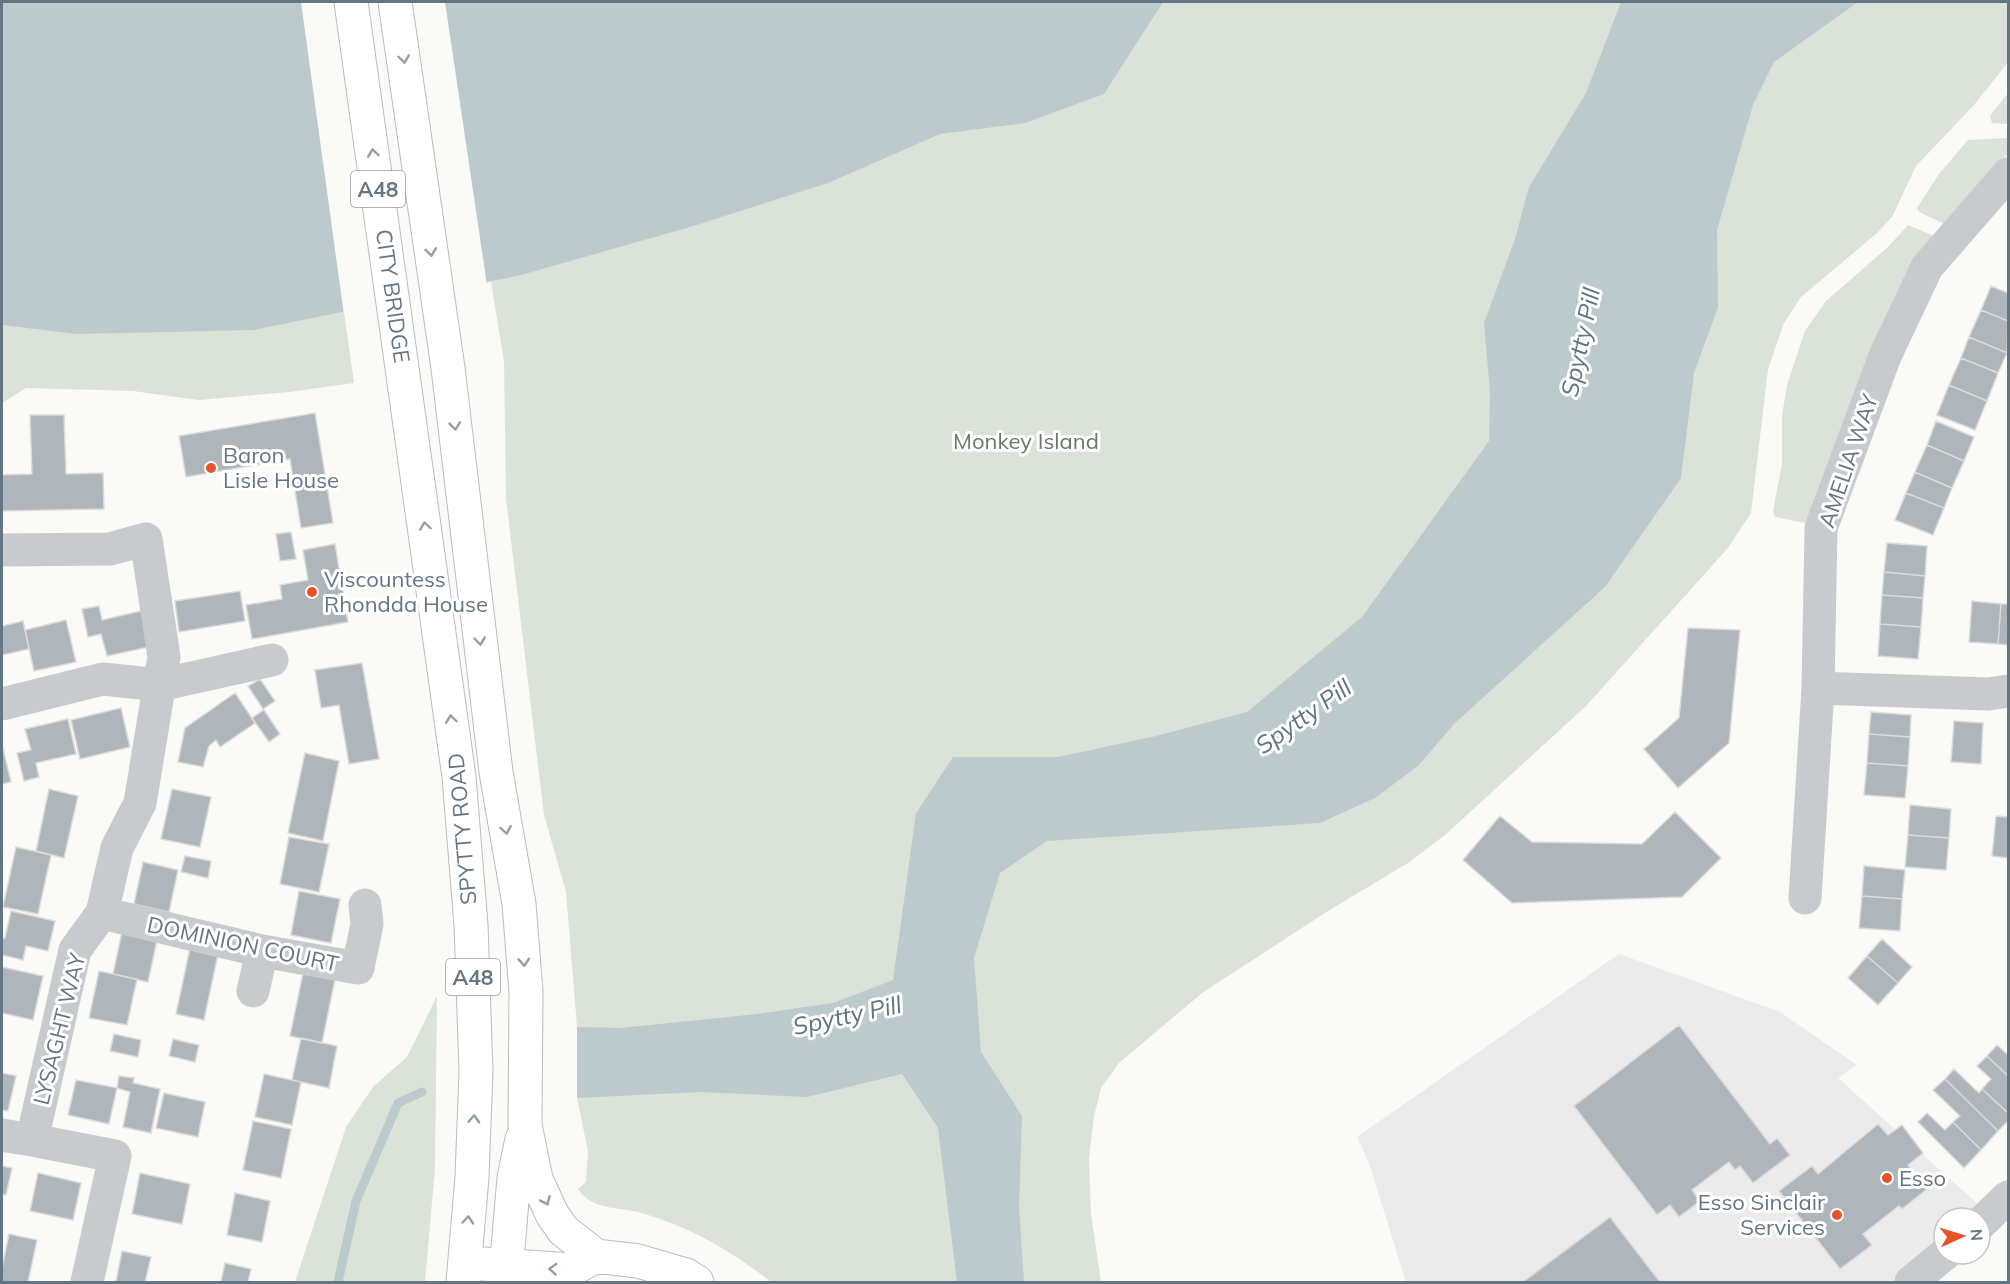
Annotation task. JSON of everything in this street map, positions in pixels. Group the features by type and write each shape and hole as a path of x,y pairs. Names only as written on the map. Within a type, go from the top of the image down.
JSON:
{"main road":[{"name":"CITY BRIDGE","path":"351,2 405,377"},
{"name":"CITY BRIDGE","path":"395,2 448,368 496,772 519,904 526,992 525,1125"},
{"name":"SPYTTY ROAD","path":"405,377 459,777 471,925 476,1071 464,1272"},
{"name":"A48","path":"464,1272 506,1274 571,1270 596,1256 563,1230 552,1214 536,1179 525,1125"},
{"name":"A48","path":"506,1274 514,1178 525,1125"},
{"path":"596,1256 638,1260 686,1275 698,1282"}],"street":[{"name":"AMELIA WAY","path":"1805,898 1818,688 1821,528 1881,367 1927,267 2008,174"},
{"name":"LYSAGHT WAY","path":"2,550 110,549 146,539 164,657 140,803 117,848 102,913 75,950 17,1138"},
{"path":"2,704 103,679 160,686 272,660"},
{"path":"1818,688 1988,693 2008,691"},
{"name":"DOMINION COURT","path":"102,913 262,951 358,968 367,924 365,905"},
{"path":"253,991 262,951"},
{"path":"17,1138 115,1156 87,1282"},
{"path":"1992,1212 2008,1197"},
{"path":"1911,1282 1932,1264"}],"shaded area":[{"path":"1619,954 1780,1012 1857,1065 1838,1078 1980,1206 1932,1206 1932,1264 1911,1282 1406,1282 1369,1163 1357,1137"}],"green space":[{"name":"Monkey Island","path":"2,2 2008,2 2008,62 1974,105 1916,166 1892,217 1877,233 1801,297 1784,323 1768,369 1751,513 1728,548 1586,706 1445,835 1408,863 1328,911 1202,993 1119,1063 1101,1088 1094,1116 1089,1158 1091,1214 1101,1282 771,1282 727,1251 696,1234 645,1214 600,1205 584,1196 578,1189 586,1182 588,1151 577,1098 577,1027 566,892 544,815 506,498 504,361 491,282 344,312 354,383 289,392 199,400 133,391 26,388 2,403"},
{"path":"2008,93 2008,124 1992,123 1990,116"},
{"path":"2008,138 2008,153 1952,224 1945,224 1919,212 1917,208 1939,174 1968,140"},
{"path":"1908,225 1934,236 1805,523 1775,517 1773,511 1782,464 1782,416 1787,385 1805,331 1826,301 1889,246"},
{"path":"437,996 435,1168 425,1282 295,1282 346,1127 373,1087 407,1057"}],"water":[{"path":"2,2 1163,2 1104,94 1025,123 940,134 828,183 690,227 521,275 254,330 77,334 2,325"},
{"name":"Spytty Pill","path":"1621,2 1858,2 1774,62 1753,105 1717,230 1718,308 1694,373 1681,478 1605,587 1455,723 1418,766 1375,798 1320,823 1047,841 1000,873 974,958 981,1052 1022,1116 1019,1206 1024,1282 957,1282 938,1128 902,1074 807,1097 701,1092 577,1098 577,1027 620,1028 757,1014 833,1003 893,980 916,813 953,757 1058,757 1156,736 1247,712 1362,617 1489,441 1490,392 1484,323 1515,239 1529,187 1586,93"}],"pier":[{"path":"301,2 445,2 487,285 344,315"}],"building":[{"path":"1991,286 2008,293 2008,321 1981,310"},
{"path":"1981,310 2008,321 2007,353 1969,337"},
{"path":"1969,337 2007,353 1998,373 1961,358"},
{"path":"1961,358 1998,373 1987,401 1949,385"},
{"path":"1949,385 1987,401 1975,430 1937,415"},
{"name":"Baron Lisle House","path":"315,413 333,523 301,528 290,459 186,477 179,436"},
{"path":"30,415 64,415 66,474 103,473 104,509 2,511 2,475 32,474"},
{"path":"1936,421 1974,437 1964,461 1927,445"},
{"path":"1927,445 1964,461 1952,488 1915,472"},
{"path":"1915,472 1952,488 1944,508 1906,493"},
{"path":"1906,493 1944,508 1933,535 1895,520"},
{"path":"291,532 296,559 280,561 276,534"},
{"path":"1887,543 1927,546 1925,576 1884,572"},
{"name":"Viscountess Rhondda House","path":"335,544 348,622 252,639 246,605 282,599 280,585 308,580 303,550"},
{"path":"1884,572 1925,576 1923,598 1882,595"},
{"path":"240,591 245,621 179,632 175,601"},
{"path":"1882,595 1923,598 1921,627 1880,624"},
{"path":"1972,601 2001,604 1998,644 1969,642"},
{"path":"2001,604 2008,604 2008,645 1998,644"},
{"path":"99,606 102,620 141,611 149,647 107,656 101,634 88,637 82,609"},
{"path":"66,620 76,662 34,671 25,630"},
{"path":"23,621 29,649 2,655 2,626"},
{"path":"1880,624 1921,627 1918,659 1878,656"},
{"path":"1688,628 1740,630 1729,743 1678,788 1644,749 1679,718"},
{"path":"362,663 379,759 349,764 339,705 321,708 315,670"},
{"path":"260,679 275,701 263,709 248,686"},
{"path":"235,693 255,723 220,747 216,740 209,746 203,767 178,762 185,728"},
{"path":"121,708 130,747 80,759 71,720"},
{"path":"264,710 280,734 269,742 252,718"},
{"path":"1871,712 1911,715 1910,737 1869,734"},
{"path":"68,719 76,754 36,763 39,777 24,781 17,753 31,750 25,729"},
{"path":"1954,721 1983,723 1981,764 1951,762"},
{"path":"1869,734 1910,737 1908,766 1867,763"},
{"path":"2,744 11,782 2,784"},
{"path":"305,753 339,761 323,841 288,833"},
{"path":"1867,763 1908,766 1905,798 1864,795"},
{"path":"49,789 78,796 64,858 36,851"},
{"path":"172,789 211,797 200,847 161,839"},
{"path":"1910,805 1951,809 1949,838 1908,835"},
{"path":"1675,812 1721,858 1682,897 1512,903 1463,860 1500,816 1532,842 1642,844"},
{"path":"1996,816 2008,817 2008,858 1992,856"},
{"path":"1908,835 1949,838 1946,870 1905,867"},
{"path":"289,837 329,844 319,892 280,884"},
{"path":"16,847 51,855 38,914 3,907"},
{"path":"185,856 211,861 208,878 181,872"},
{"path":"143,862 178,870 169,912 134,904"},
{"path":"1864,866 1905,870 1902,899 1862,896"},
{"path":"299,891 340,899 331,943 291,935"},
{"path":"1862,896 1902,899 1900,931 1859,928"},
{"path":"11,911 55,921 48,951 26,946 23,960 2,955 2,937 5,938"},
{"path":"122,932 157,940 148,982 113,974"},
{"path":"1882,939 1912,967 1898,983 1867,956"},
{"path":"190,948 218,954 204,1020 176,1014"},
{"path":"1867,956 1898,983 1878,1005 1848,978"},
{"path":"2,967 43,976 33,1020 2,1013"},
{"path":"99,971 137,979 127,1025 89,1018"},
{"path":"303,973 335,979 322,1043 290,1036"},
{"path":"1679,1025 1770,1144 1777,1138 1790,1155 1753,1183 1740,1166 1735,1170 1729,1162 1692,1190 1700,1201 1679,1217 1670,1205 1657,1215 1574,1106"},
{"path":"114,1034 141,1040 138,1057 110,1051"},
{"path":"301,1038 337,1046 329,1088 292,1080"},
{"path":"173,1039 199,1045 195,1062 169,1056"},
{"path":"1997,1045 2008,1055 2008,1076 1987,1056"},
{"path":"1987,1056 2008,1076 2008,1113 1982,1089 1991,1079 1977,1066"},
{"path":"1954,1069 1979,1093 1982,1089 2008,1113 2008,1121 1998,1131 1945,1079"},
{"path":"2,1073 16,1076 8,1111 2,1110"},
{"path":"264,1074 301,1082 292,1125 255,1117"},
{"path":"119,1076 134,1078 133,1083 160,1089 151,1133 123,1127 130,1092 117,1088"},
{"path":"1945,1079 1998,1131 1981,1150 1953,1122 1960,1116 1933,1090"},
{"path":"76,1080 117,1088 109,1124 68,1115"},
{"path":"164,1093 205,1102 198,1137 156,1128"},
{"path":"1927,1113 1945,1130 1953,1122 1981,1150 1964,1168 1918,1122"},
{"path":"253,1121 291,1129 281,1178 243,1170"},
{"path":"1878,1124 1888,1135 1902,1125 1923,1153 1908,1165 1927,1189 1902,1209 1899,1206 1863,1234 1872,1245 1840,1269 1779,1191 1812,1166 1818,1174"},
{"path":"2,1166 12,1168 6,1195 2,1194"},
{"path":"38,1173 81,1183 73,1220 30,1211"},
{"path":"140,1173 190,1184 182,1224 132,1214"},
{"path":"235,1193 270,1201 262,1242 227,1235"},
{"path":"1610,1217 1660,1282 1523,1282"},
{"path":"9,1234 37,1240 28,1282 2,1282 2,1268"},
{"path":"122,1251 151,1257 145,1282 116,1282"},
{"path":"225,1263 251,1269 248,1282 221,1282"}],"waterway":[{"path":"338,1282 356,1201 398,1103 422,1092"}],"place":[{"name":"Baron Lisle House","path":"211,468"},
{"name":"Viscountess Rhondda House","path":"312,592"},
{"name":"Esso","path":"1887,1178"},
{"name":"Esso Sinclair Services","path":"1837,1215"}]}
